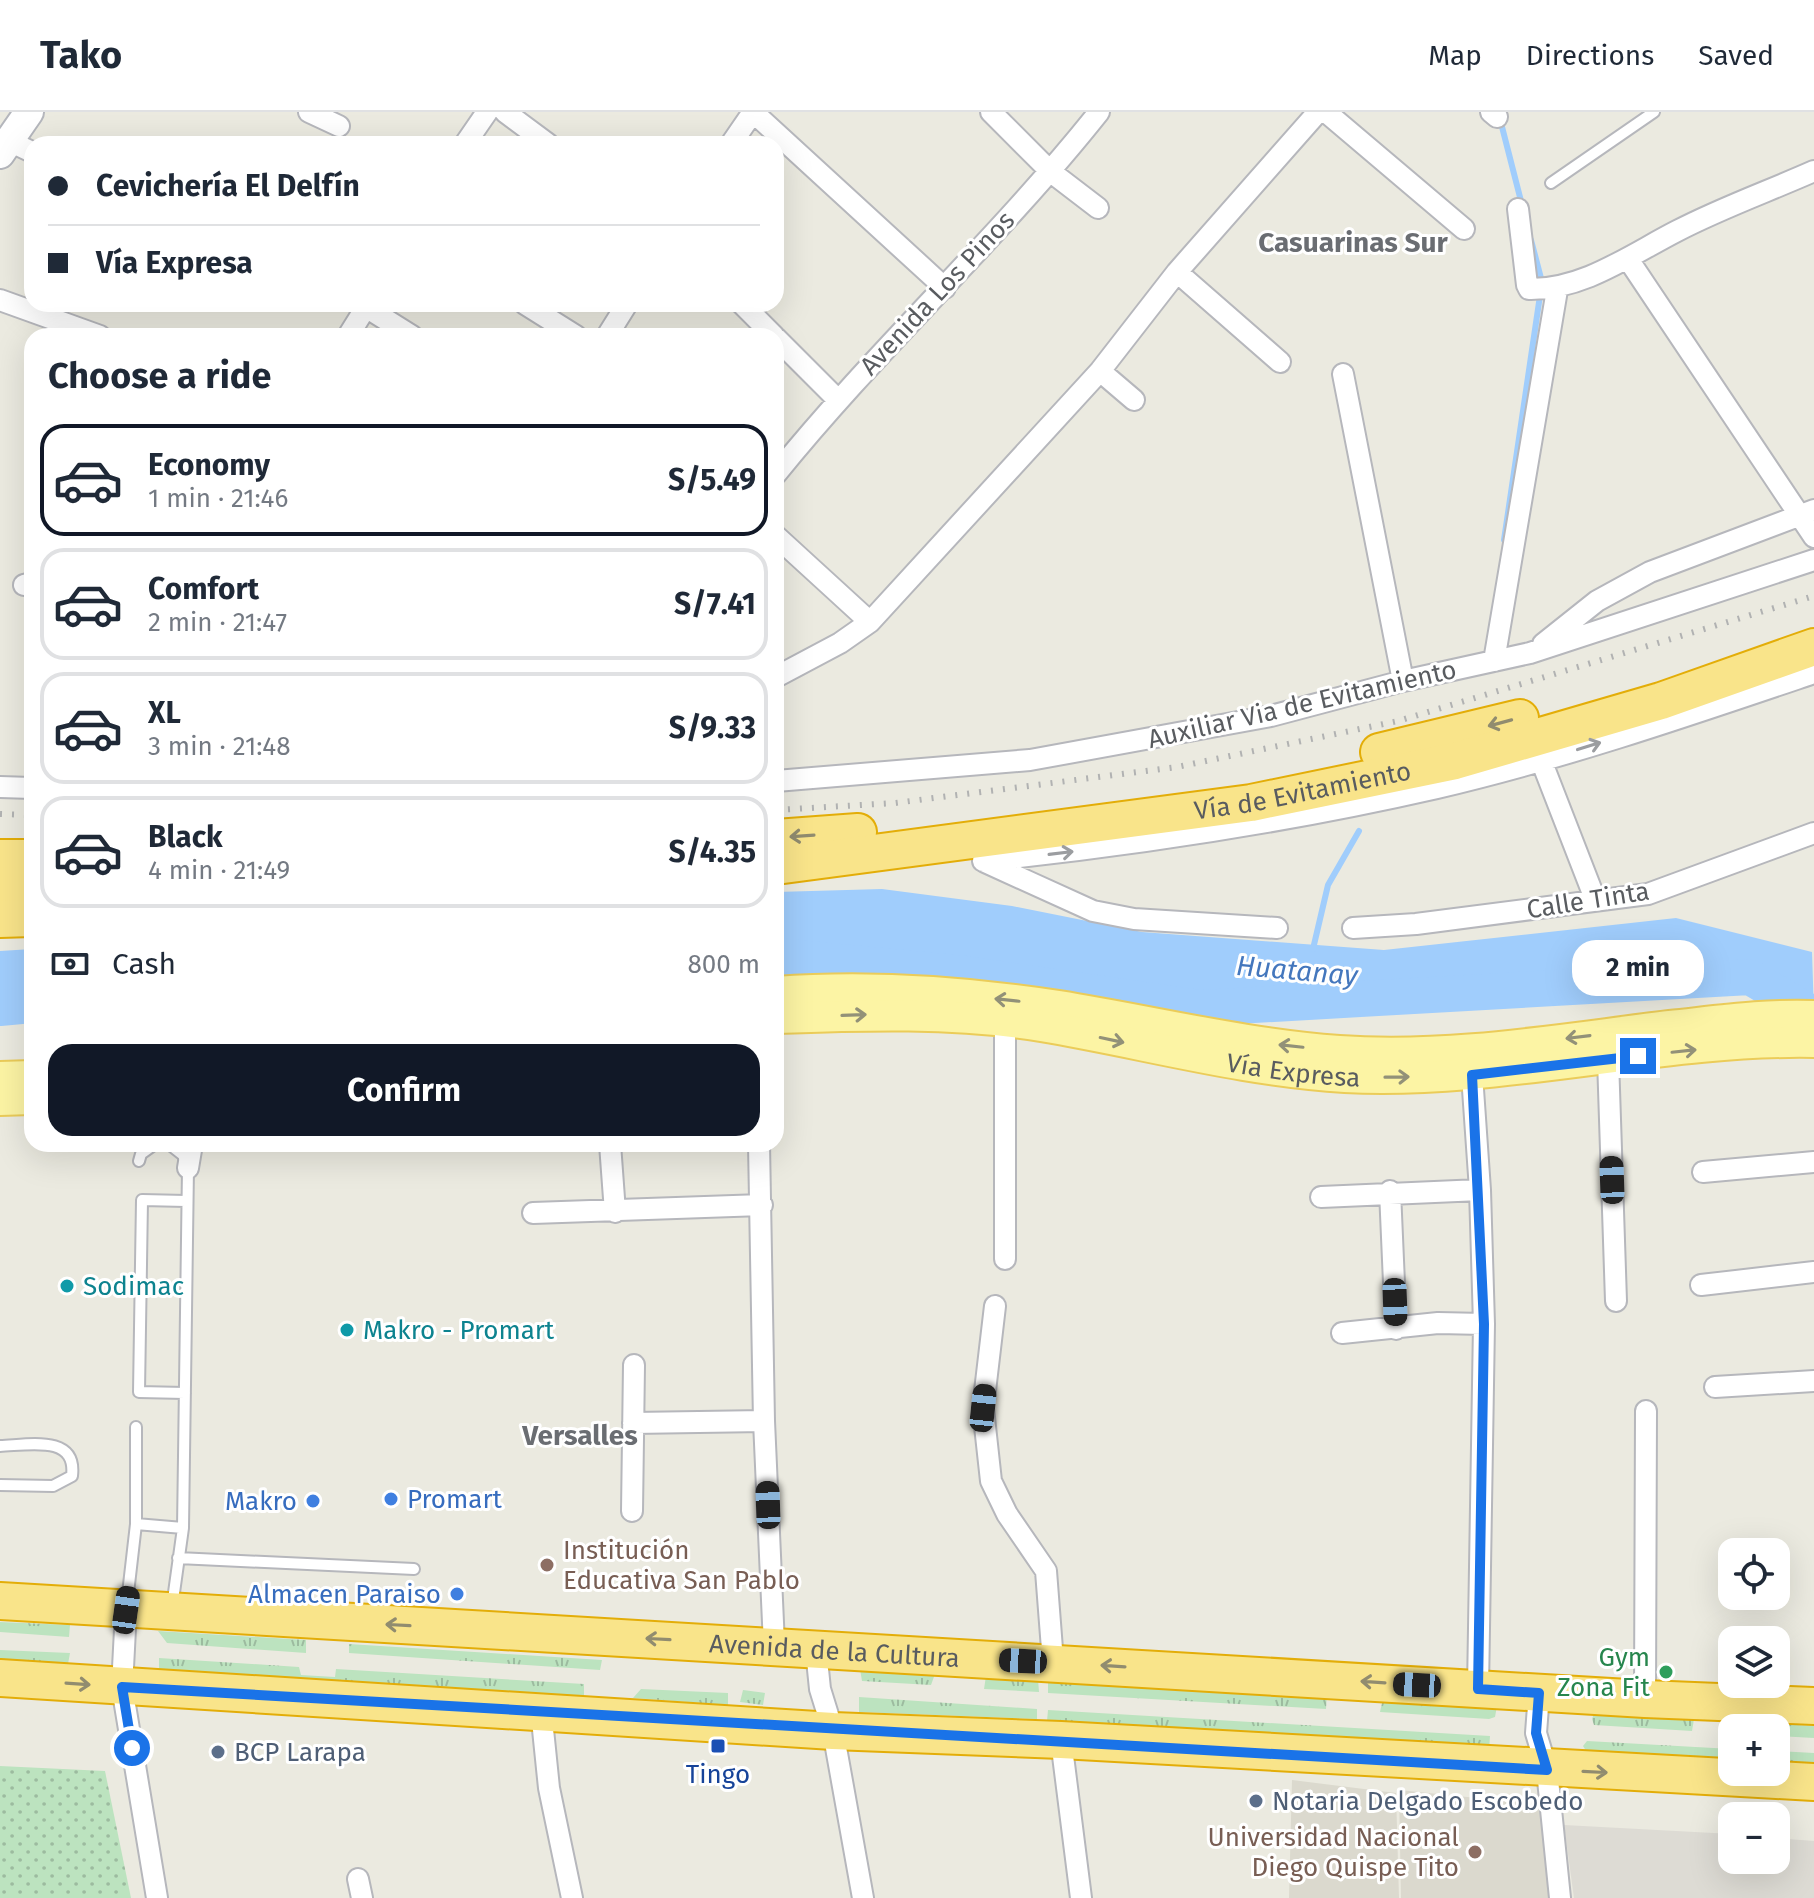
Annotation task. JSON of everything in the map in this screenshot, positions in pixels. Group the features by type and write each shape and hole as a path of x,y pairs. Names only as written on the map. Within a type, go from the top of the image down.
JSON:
{"highway":[{"name":"Vía de Evitamiento","path":"784,837 893,830 1095,806 1274,776 1439,738 1612,693 1814,623"},
{"name":"Vía de Evitamiento","path":"784,865 933,844 1182,824 1251,803 1455,761 1675,697 1814,647"},
{"path":"0,858 24,858"},
{"path":"0,885 24,886"},
{"path":"0,919 24,918"},
{"name":"Avenida de la Cultura","path":"0,1601 1539,1693 1814,1706"},
{"path":"0,1678 541,1710 833,1731 1061,1740 1547,1770 1814,1782"}],"main road":[{"name":"Vía Expresa","path":"784,992 844,989 1009,1000 1272,1044 1354,1052 1481,1048 1739,1018 1810,1024"},
{"name":"Vía Expresa","path":"784,1018 874,1015 1005,1022 1287,1072 1361,1077 1472,1075 1759,1043 1810,1024"},
{"path":"0,1077 24,1076"},
{"path":"0,1100 24,1099"}],"street":[{"path":"14,149 29,112"},
{"path":"309,112 339,126"},
{"path":"470,136 487,112"},
{"path":"505,112 537,136"},
{"path":"736,136 753,112 779,136"},
{"path":"991,112 1051,172 1098,208"},
{"name":"Avenida Los Pinos","path":"784,464 837,399 945,288 1051,172 1099,112"},
{"path":"784,672 870,622 1100,371 1177,272 1318,112"},
{"path":"1326,112 1464,229"},
{"path":"784,140 945,288"},
{"path":"1545,290 1628,259 1679,230 1814,171"},
{"path":"1494,661 1545,290 1518,209"},
{"path":"1628,259 1807,513 1814,537"},
{"path":"1177,272 1280,362"},
{"path":"0,300 24,309"},
{"path":"33,312 78,328"},
{"path":"376,312 400,328"},
{"path":"538,312 563,328"},
{"path":"750,312 766,328"},
{"path":"784,346 837,399"},
{"path":"1100,371 1134,400"},
{"path":"1343,374 1403,681"},
{"path":"1530,653 1619,587 1650,572 1807,513"},
{"path":"784,543 870,622"},
{"name":"Auxiliar Via de Evitamiento","path":"784,780 1030,760 1271,716 1403,681 1530,653 1814,560"},
{"path":"983,861 1182,824 1385,799 1541,760 1814,673"},
{"path":"1541,760 1595,899"},
{"path":"0,787 24,788"},
{"name":"Calle Tinta","path":"1353,928 1416,924 1648,894 1814,833"},
{"path":"933,844 983,861 1093,911 1134,919 1277,928"},
{"path":"1005,1022 1005,1259"},
{"path":"1608,1059 1616,1301"},
{"path":"1472,1075 1480,1190 1484,1324 1478,1689"},
{"path":"188,1168 191,1152"},
{"path":"611,1152 615,1212"},
{"path":"759,1152 764,1421 774,1645"},
{"path":"1703,1172 1814,1162"},
{"path":"1321,1197 1390,1191 1480,1190"},
{"path":"1390,1191 1396,1329"},
{"path":"533,1213 762,1205"},
{"path":"1701,1285 1814,1272"},
{"path":"995,1306 983,1408 991,1481 1007,1514 1046,1571 1053,1662"},
{"path":"1342,1333 1438,1323 1484,1324"},
{"path":"632,1511 634,1365"},
{"path":"1715,1387 1814,1381"},
{"path":"1645,1699 1646,1411"},
{"path":"633,1423 764,1421"},
{"path":"126,1610 122,1687 157,1898"},
{"path":"816,1650 820,1689 833,1731 863,1898"},
{"path":"1539,1693 1536,1733 1547,1770 1560,1898"},
{"path":"541,1710 549,1788 572,1898"},
{"path":"1061,1740 1081,1898"}],"lane":[{"path":"1551,183 1654,112"},
{"path":"139,1161 144,1152"},
{"path":"171,1613 183,1528 188,1168 179,1152"},
{"path":"185,1393 139,1392 142,1200 186,1201"},
{"path":"126,1610 136,1524 136,1427"},
{"path":"0,1446 54,1444 66,1451 74,1463 72,1476 53,1486 0,1485"},
{"path":"136,1524 183,1528"},
{"path":"178,1558 414,1569"}],"shaded area":[{"path":"1292,1780 1396,1793 1399,1898 1289,1898"},
{"name":"Universidad Nacional Diego Quispe Tito","path":"1399,1790 1545,1805 1554,1898 1401,1898"},
{"path":"1564,1825 1718,1833 1718,1874 1790,1874 1790,1839 1814,1841 1814,1898 1574,1898"}],"green space":[{"path":"0,1622 70,1625 69,1637 0,1632"},
{"path":"158,1631 306,1640 306,1653 167,1643"},
{"path":"349,1644 602,1660 600,1670 349,1653"},
{"path":"0,1650 70,1653 68,1664 0,1660"},
{"path":"159,1658 299,1667 301,1675 335,1677 336,1669 584,1684 584,1696 159,1672"},
{"path":"860,1669 935,1674 931,1685 862,1681"},
{"path":"986,1676 1038,1679 1039,1692 984,1689"},
{"path":"1048,1680 1327,1693 1326,1709 1048,1693"},
{"path":"641,1689 728,1693 728,1705 633,1698"},
{"path":"743,1690 765,1693 763,1705 740,1702"},
{"path":"859,1697 1037,1709 1037,1719 859,1712"},
{"path":"1383,1698 1497,1706 1495,1717 1489,1719 1380,1712"},
{"path":"1048,1710 1490,1736 1489,1750 1047,1721"},
{"path":"1595,1711 1694,1719 1692,1731 1594,1725 1592,1719"},
{"path":"1790,1724 1814,1726 1814,1738 1790,1737"},
{"path":"1587,1741 1718,1748 1718,1760 1588,1754 1583,1746"},
{"path":"1790,1752 1814,1753 1814,1765 1790,1764"},
{"path":"0,1766 105,1771 131,1898 0,1898"}],"water":[{"name":"Huatanay","path":"882,889 1012,906 1142,932 1384,950 1676,918 1812,952 1814,1014 1750,977 1201,1008 965,974 784,957 784,892"},
{"path":"24,950 24,1006 0,1008 0,951"}],"waterway":[{"path":"1500,119 1522,205"},
{"path":"1504,540 1542,282 1531,240"},
{"name":"Huatanay","path":"1313,949 1328,885 1359,831"},
{"name":"Huatanay","path":"784,957 965,974 1201,1008 1750,977 1814,1015"},
{"path":"0,1008 24,1006"}],"railway":[{"path":"784,810 895,803 1177,767 1398,721 1814,596"},
{"path":"0,814 24,815"}],"place":[{"name":"Sodimac","path":"67,1286"},
{"name":"Makro - Promart","path":"347,1330"},
{"name":"Promart","path":"391,1499"},
{"name":"Makro","path":"313,1501"},
{"name":"Institución Educativa San Pablo","path":"547,1565"},
{"name":"Almacen Paraiso","path":"457,1594"},
{"name":"Gym Zona Fit","path":"1666,1672"},
{"name":"Tingo","path":"718,1746"},
{"name":"BCP Larapa","path":"218,1752"},
{"name":"Notaria Delgado Escobedo","path":"1256,1801"},
{"name":"Universidad Nacional Diego Quispe Tito","path":"1475,1852"}],"district":[{"name":"Casuarinas Sur","path":"1353,242"},
{"name":"Versalles","path":"580,1435"}],"route":[{"path":"132,1748 122,1687 541,1710 833,1731 1061,1740 1547,1770 1536,1733 1539,1693 1478,1689 1484,1324 1480,1190 1472,1075 1638,1056"}]}
